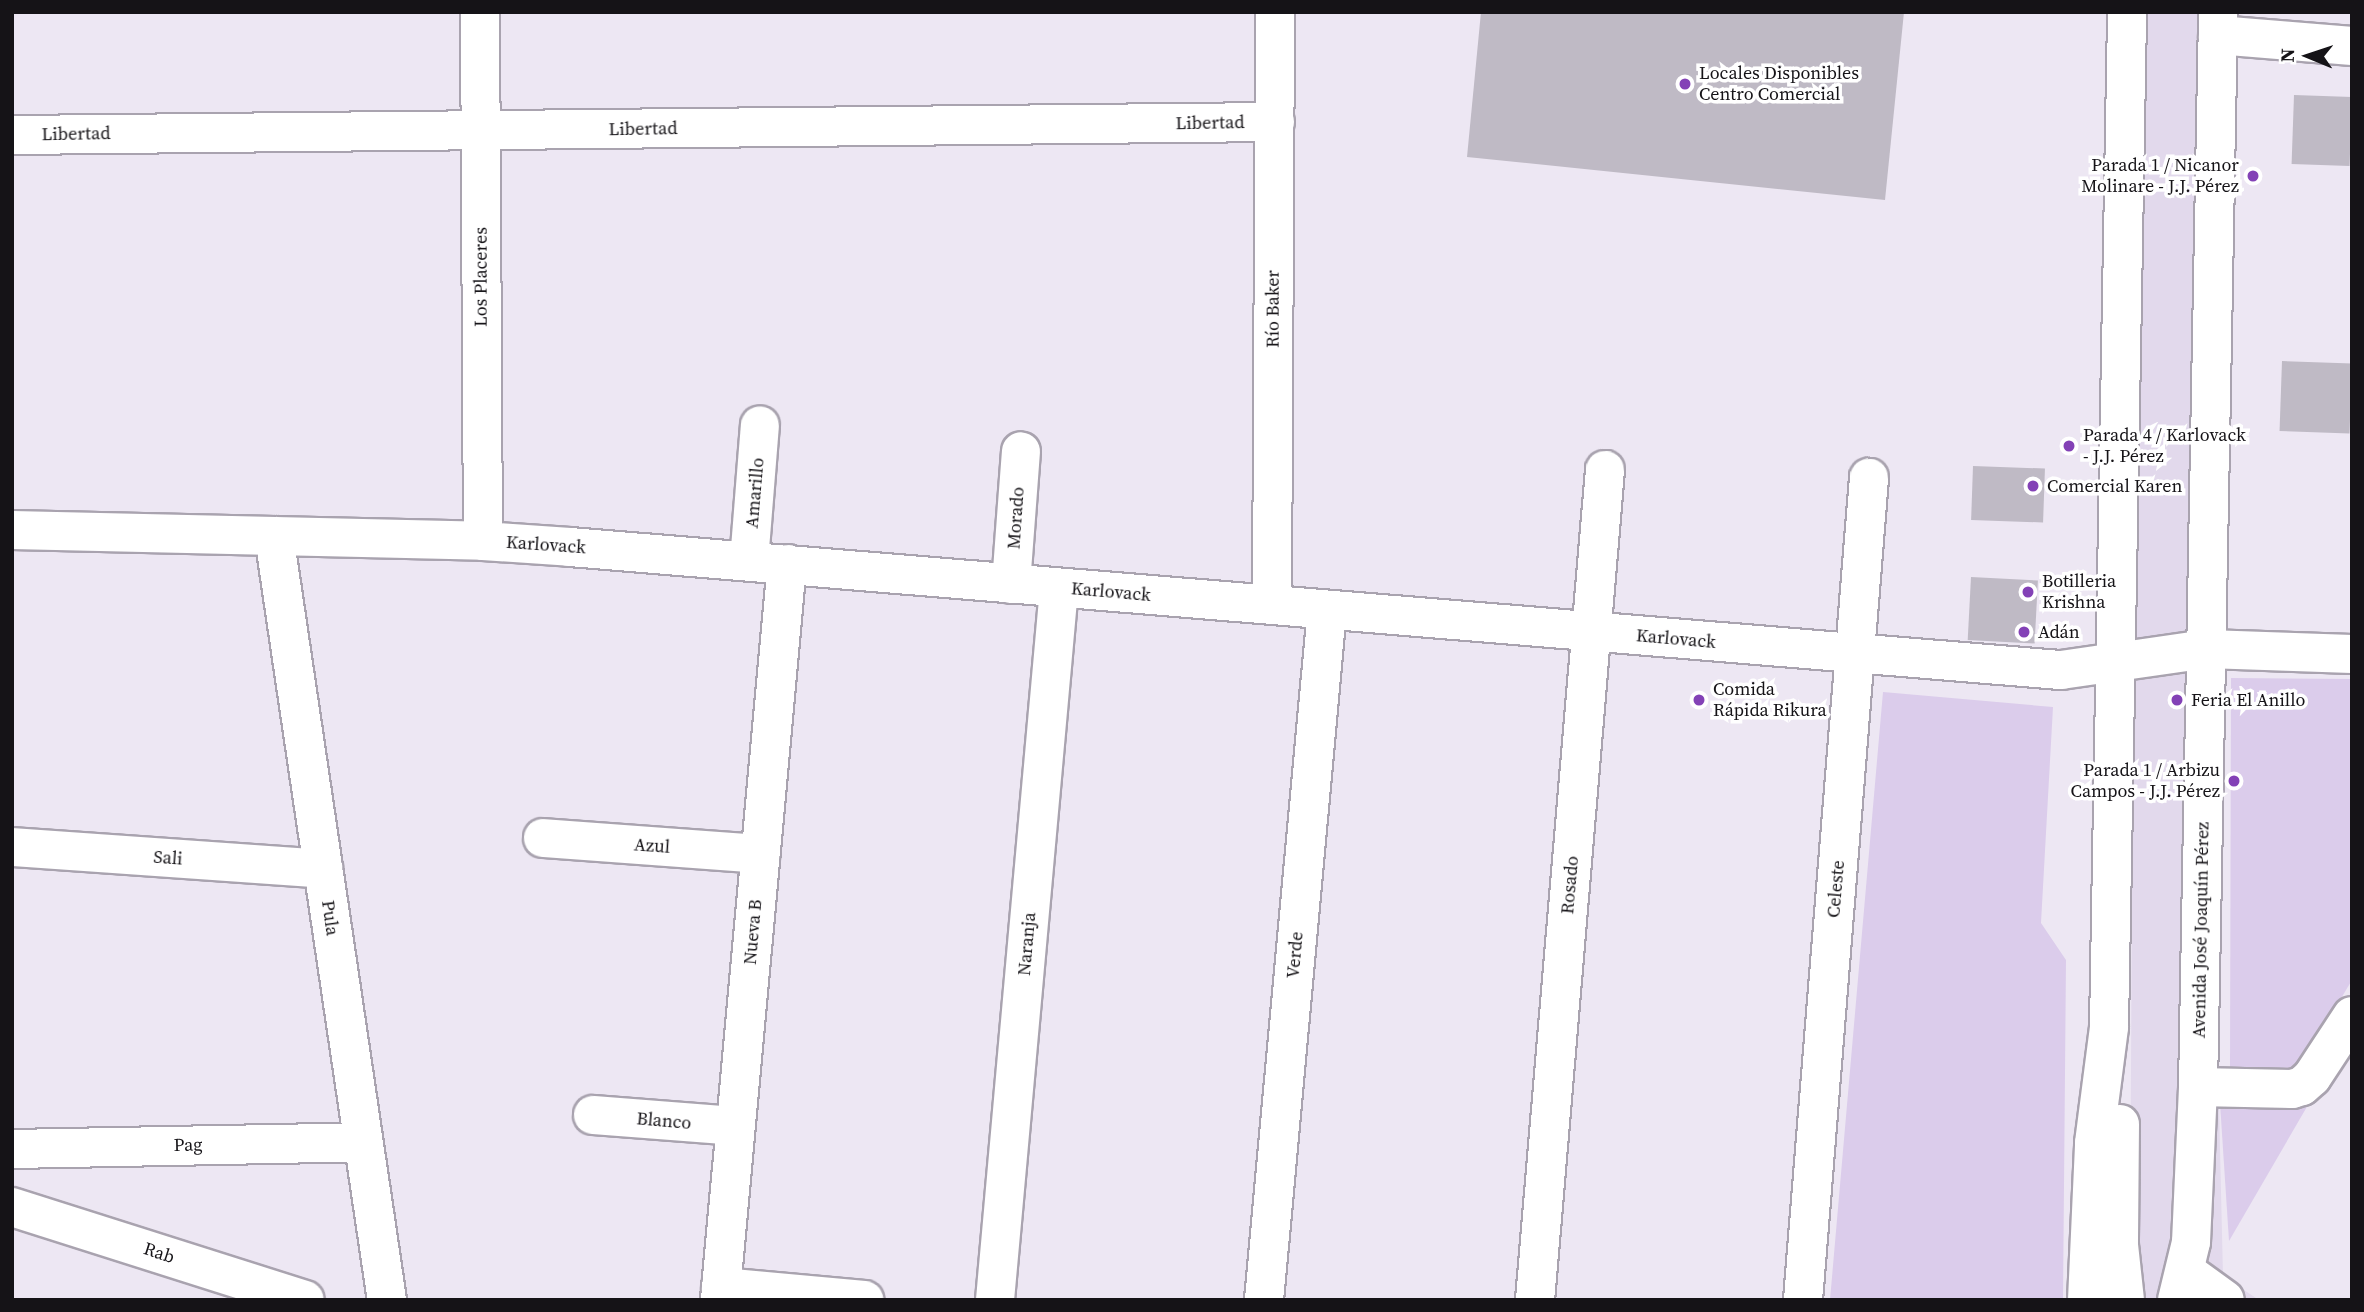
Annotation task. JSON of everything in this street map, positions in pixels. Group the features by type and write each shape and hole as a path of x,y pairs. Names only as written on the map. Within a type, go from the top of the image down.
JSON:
{"street":[{"name":"Los Placeres","path":"480,12 483,541"},
{"name":"Río Baker","path":"1272,605 1275,12"},
{"path":"2087,1300 2094,1143 2109,1042 2127,12"},
{"path":"2218,24 2352,46"},
{"name":"Avenida José Joaquín Pérez","path":"2181,1285 2191,1242 2198,1087 2218,24"},
{"name":"Libertad","path":"12,135 1275,122"},
{"name":"Amarillo","path":"760,425 768,563"},
{"name":"Morado","path":"1011,584 1021,452"},
{"name":"Rosado","path":"1535,1300 1605,470"},
{"name":"Celeste","path":"1803,1300 1869,478"},
{"name":"Karlovack","path":"12,530 483,541 2061,670 2207,649 2352,654"},
{"name":"Pula","path":"274,536 387,1300"},
{"name":"Nueva B","path":"720,1294 760,854 768,563"},
{"name":"Naranja","path":"995,1300 1059,587"},
{"name":"Verde","path":"1264,1300 1327,610"},
{"name":"Azul","path":"543,838 760,854"},
{"name":"Sali","path":"12,847 323,869"},
{"path":"2198,1087 2292,1089 2302,1086 2312,1077 2352,1016"},
{"path":"2109,1042 2118,1072 2119,1245 2125,1300"},
{"name":"Blanco","path":"593,1115 735,1126"},
{"name":"Pag","path":"12,1149 363,1142"},
{"name":"Rab","path":"12,1207 305,1300"},
{"path":"2181,1285 2225,1300"},
{"path":"720,1294 864,1300"}],"shaded area":[{"name":"Feria El Anillo","path":"2147,12 2239,12 2214,894 2223,1276 2259,1300 2147,1300 2130,1256 2134,506"},
{"path":"2231,678 2352,679 2352,980 2297,1072 2230,1068"},
{"path":"1883,692 2053,707 2041,923 2066,960 2063,1300 1830,1300"},
{"path":"2220,1103 2308,1105 2229,1241"}],"building":[{"name":"Locales Disponibles Centro Comercial","path":"1481,12 1904,12 1885,200 1467,157"},
{"path":"2294,95 2352,97 2350,166 2292,164"},
{"path":"2282,361 2352,363 2350,433 2280,431"},
{"path":"1973,466 2045,469 2043,522 1971,520"},
{"path":"1971,577 2038,581 2035,643 1968,640"}],"place":[{"name":"Locales Disponibles Centro Comercial","path":"1685,84"},
{"name":"Parada 1 / Nicanor Molinare - J.J. Pérez","path":"2253,176"},
{"name":"Parada 4 / Karlovack - J.J. Pérez","path":"2069,446"},
{"name":"Comercial Karen","path":"2033,486"},
{"name":"Botilleria Krishna","path":"2028,592"},
{"name":"Adán","path":"2024,632"},
{"name":"Comida Rápida Rikura","path":"1699,700"},
{"name":"Feria El Anillo","path":"2177,700"},
{"name":"Parada 1 / Arbizu Campos - J.J. Pérez","path":"2234,781"}]}
